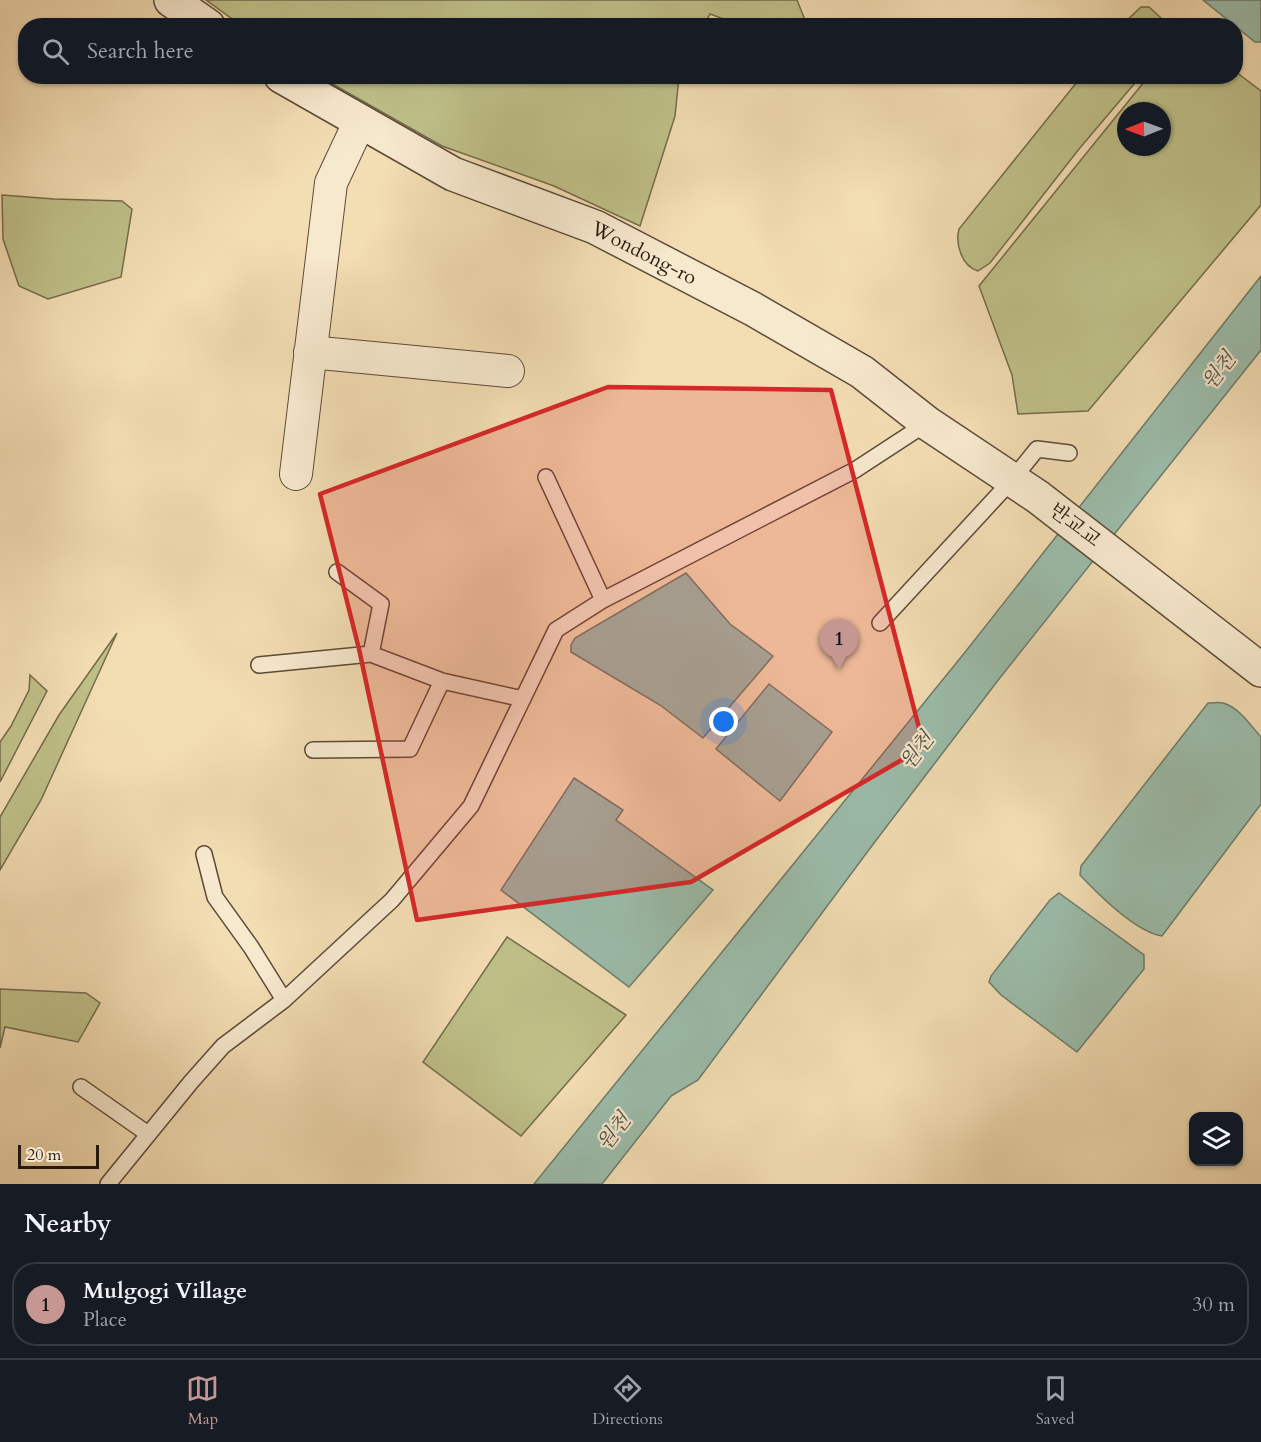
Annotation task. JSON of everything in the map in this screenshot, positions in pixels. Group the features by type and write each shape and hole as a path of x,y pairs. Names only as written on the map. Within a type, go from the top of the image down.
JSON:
{"street":[{"path":"171,0 197,18"},
{"name":"Wondong-ro","path":"295,84 453,174 595,227 753,309 862,372 927,423 1013,481"},
{"path":"296,474 331,183 360,122"},
{"path":"310,352 508,371"},
{"name":"반교교","path":"1013,481 1112,553 1261,670"}],"lane":[{"path":"108,1184 223,1047 284,1000 392,900 471,806 556,630 603,600 855,470 927,423"},
{"path":"880,623 1013,481 1037,449 1069,453"},
{"path":"546,477 603,600"},
{"path":"337,572 381,604 371,654"},
{"path":"259,665 371,654 442,681 523,699"},
{"path":"313,750 410,749 442,681"},
{"path":"204,854 215,897 251,947 284,1000"},
{"path":"81,1087 148,1134"}],"highlighted area":[{"path":"608,387 831,390 924,747 691,882 417,920 359,649 320,494"}],"green space":[{"path":"206,0 797,0 804,18 721,18 710,14 708,18 231,18"},
{"path":"1141,7 1149,7 1161,18 1129,18"},
{"path":"1243,77 1261,91 1261,205 1088,411 1018,414 1012,375 979,286 1117,115 1117,156 1171,156 1171,102 1128,102 1142,84 1243,84"},
{"path":"332,84 678,84 675,116 640,226 554,186 442,146"},
{"path":"1075,84 1134,84 1079,149 990,263 978,271 968,265 959,248 959,229"},
{"path":"2,195 122,201 132,209 121,277 48,299 19,286 3,239"},
{"path":"117,633 41,800 0,870 0,817 59,715"},
{"path":"30,675 47,691 0,782 0,742 11,726 29,690"},
{"path":"507,937 626,1015 521,1136 423,1062"},
{"path":"0,989 86,993 100,1003 78,1042 5,1027 0,1048"}],"water":[{"path":"1203,0 1261,0 1261,42 1255,42 1243,32 1243,18 1225,18"},
{"name":"원천","path":"1261,276 1261,350 999,679 698,1080 671,1096 602,1184 534,1184 966,651"},
{"path":"686,573 730,624 773,656 703,738 660,705 571,652 571,645 575,638"},
{"path":"769,684 832,732 780,801 716,749"},
{"path":"1208,703 1223,703 1234,708 1261,737 1261,804 1162,936 1141,927 1118,911 1080,875 1081,866"},
{"path":"574,778 623,810 616,820 713,890 629,987 501,890"},
{"path":"1059,893 1144,955 1144,969 1077,1052 1001,995 989,982 991,976 1050,900"}],"place":[{"name":"Mulgogi Village","path":"839,669"}]}
